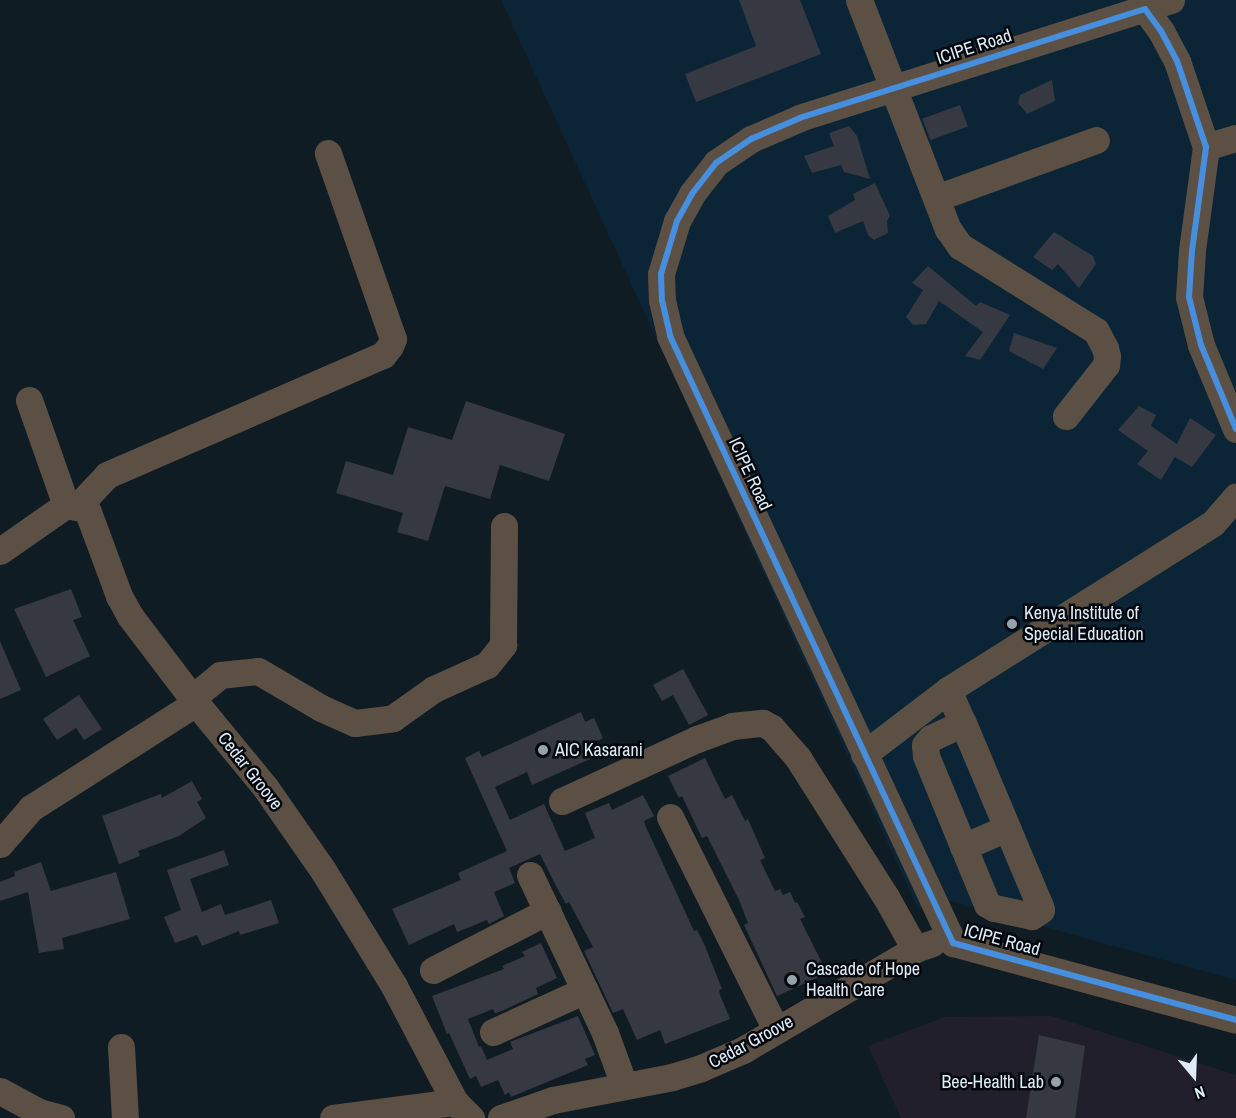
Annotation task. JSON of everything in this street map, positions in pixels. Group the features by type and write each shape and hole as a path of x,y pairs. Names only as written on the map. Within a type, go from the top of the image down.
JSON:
{"street":[{"path":"859,0 948,230 960,246 1096,330 1107,356 1106,365 1066,416"},
{"name":"ICIPE Road","path":"1171,0 800,118 751,139 716,163 692,194 677,221 661,274 662,300 670,336 953,943 1236,1020"},
{"path":"1145,9 1161,31 1177,61 1206,147 1192,251 1189,297 1201,345 1236,429"},
{"path":"1206,147 1236,138"},
{"path":"936,198 1096,140"},
{"path":"0,550 72,506 107,475 383,355 393,339 328,153"},
{"path":"29,400 72,506"},
{"path":"864,754 948,690 1213,523 1236,497"},
{"name":"Cedar Groove","path":"72,506 82,507 90,515 119,596 130,616 194,700 265,787 324,872 394,986 463,1110"},
{"path":"0,844 31,808 194,700 220,675 258,671 321,708 355,723 393,718 434,689 487,665 503,645 504,526"},
{"path":"948,690 963,723 1040,906 1041,910 1032,916 989,906 926,756 925,745 931,738 963,723"},
{"path":"562,801 698,739 732,726 763,723 772,728 798,758 886,897 915,949"},
{"path":"670,817 776,1030"},
{"path":"963,847 1007,828"},
{"path":"530,875 605,1033 624,1085"},
{"path":"433,970 548,911"},
{"name":"Cedar Groove","path":"501,1118 553,1100 672,1077 701,1068 743,1050 915,949 933,943 953,943"},
{"path":"493,1032 585,990"},
{"path":"121,1047 125,1118"},
{"path":"0,1091 45,1116"},
{"path":"333,1118 463,1110"}],"shaded area":[{"name":"Kenya Institute of Special Education","path":"501,0 1236,0 1236,980 948,900 918,909"},
{"path":"1052,1016 1236,1075 1236,1118 901,1118 868,1046 945,1017"}],"building":[{"path":"739,0 800,0 821,54 696,102 685,74 756,46"},
{"path":"1052,80 1055,101 1027,114 1018,103 1020,95"},
{"path":"960,105 968,127 930,140 922,119"},
{"path":"849,126 857,136 870,179 844,172 841,165 812,173 804,156 834,146 829,133"},
{"path":"875,183 890,216 887,221 888,233 874,240 868,235 863,221 835,233 828,216 855,200 853,194"},
{"path":"1054,232 1093,256 1096,264 1079,288 1058,264 1052,270 1033,257"},
{"path":"928,266 976,306 980,302 1010,315 980,360 965,356 983,332 939,301 926,324 913,325 906,317 923,290 912,283"},
{"path":"1014,333 1057,348 1043,369 1009,351"},
{"path":"466,401 565,434 549,481 500,465 490,499 445,486 428,541 397,532 403,513 336,493 346,461 393,475 408,427 452,440"},
{"path":"1139,406 1156,415 1151,426 1177,444 1190,418 1216,435 1192,467 1175,457 1161,480 1137,464 1148,451 1118,430"},
{"path":"71,589 82,617 73,620 90,656 46,677 14,609"},
{"path":"0,641 21,690 0,699"},
{"path":"683,669 708,715 689,725 673,695 662,701 653,685"},
{"path":"79,695 102,729 84,740 76,728 57,740 43,719"},
{"path":"581,712 585,722 594,718 603,738 593,743 599,755 532,785 527,772 495,787 510,820 544,804 565,851 595,838 585,813 609,803 612,810 643,795 654,816 644,821 646,827 694,931 697,930 705,946 722,989 719,990 720,995 730,1019 665,1044 660,1030 637,1040 623,1009 613,1013 584,951 593,947 569,902 566,904 540,854 509,868 515,883 494,892 504,916 489,924 487,920 457,932 454,924 409,945 392,909 461,880 458,873 507,851 465,758 479,751 482,757"},
{"path":"705,758 725,799 732,795 745,821 748,819 765,858 760,860 775,891 780,889 783,895 790,892 795,903 797,902 805,917 800,919 827,973 777,996 744,925 748,923 739,900 707,836 702,838 682,796 679,798 668,776"},
{"path":"192,781 202,799 197,802 206,818 179,836 138,851 140,856 119,864 102,816 161,794 162,798"},
{"path":"224,850 229,865 190,879 202,912 221,904 225,915 271,900 279,923 240,935 239,931 202,946 197,935 175,943 164,917 181,910 167,870"},
{"path":"41,862 51,891 116,872 130,919 62,938 64,949 39,953 28,892 0,901 0,882 15,876 14,872"},
{"path":"541,943 557,978 536,988 538,994 504,1010 495,1013 493,1009 468,1019 479,1047 481,1046 487,1060 513,1049 510,1042 578,1016 595,1055 585,1059 588,1065 511,1097 509,1092 505,1095 498,1080 481,1087 476,1076 470,1079 449,1033 447,1034 432,996 504,969 502,966 525,956 522,952"},
{"name":"Bee-Health Lab","path":"1039,1035 1085,1046 1075,1118 1026,1118"}],"cycle path":[{"path":"1236,429 1201,345 1189,297 1192,251 1206,147 1177,61 1161,31 1145,9 800,118 751,139 716,163 692,194 677,221 661,274 662,300 670,336 953,943 1236,1020"}],"place":[{"name":"Kenya Institute of Special Education","path":"1012,624"},
{"name":"AIC Kasarani","path":"543,750"},
{"name":"Cascade of Hope Health Care","path":"792,980"},
{"name":"Bee-Health Lab","path":"1056,1082"}]}
